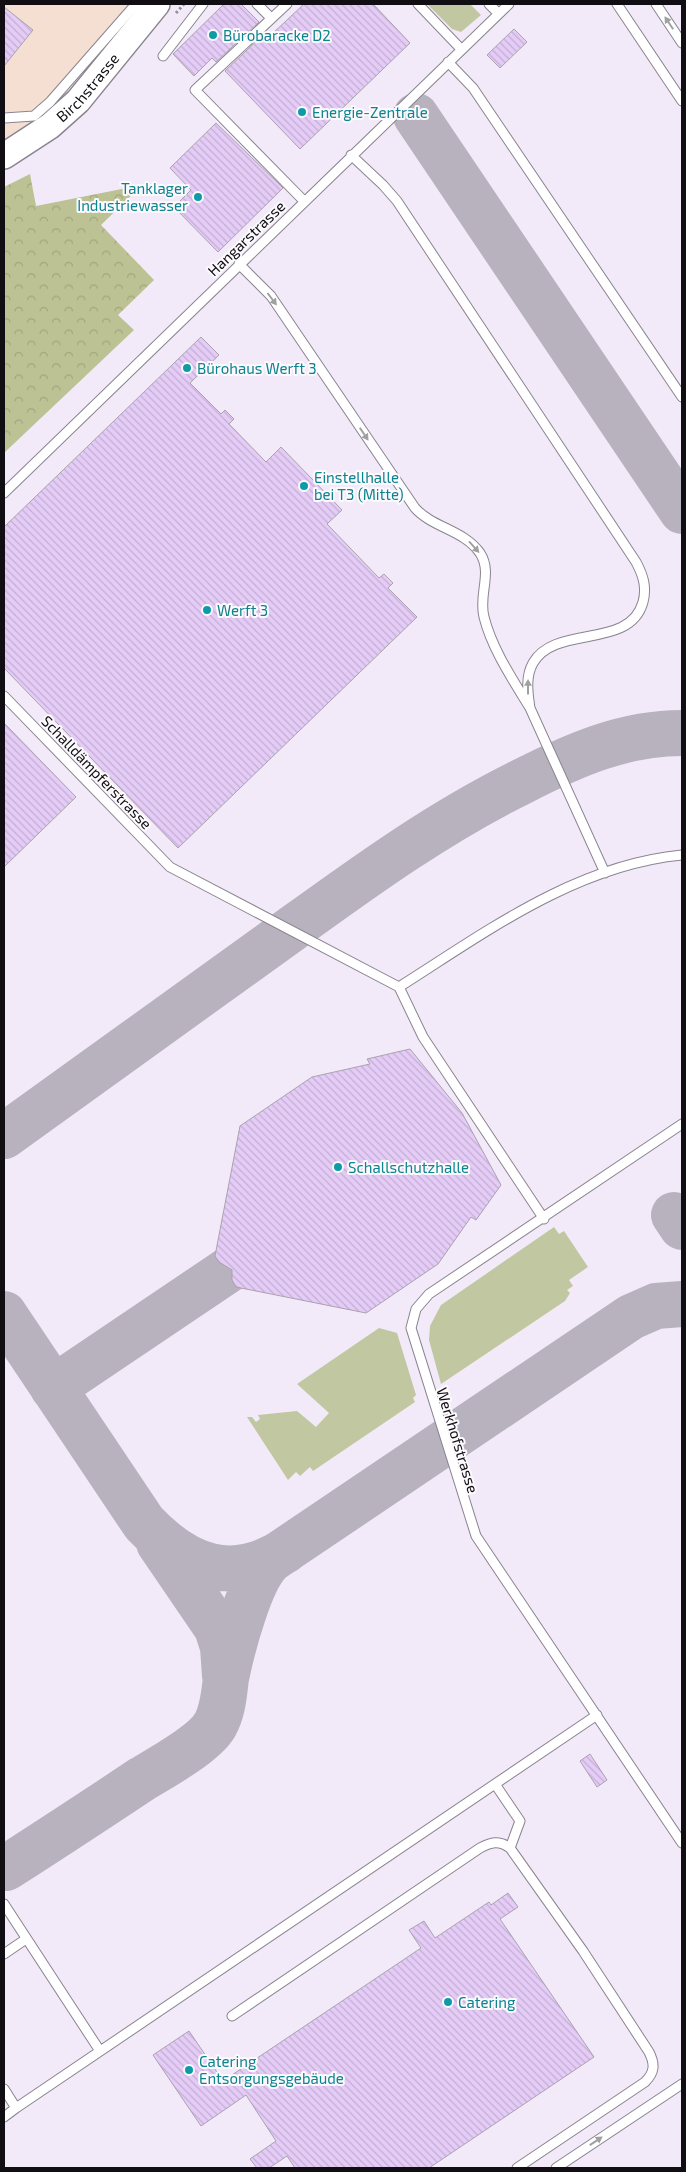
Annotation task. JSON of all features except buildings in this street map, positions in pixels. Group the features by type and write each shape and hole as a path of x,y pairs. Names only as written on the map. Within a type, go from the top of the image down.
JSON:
{"main road":[{"name":"Birchstrasse","path":"4,156 50,126 78,101 157,4"}],"lane":[{"path":"4,118 34,116 50,102 136,4"},
{"path":"163,56 203,4"},
{"path":"256,4 271,18"},
{"path":"287,4 195,90 304,200"},
{"path":"418,4 461,49"},
{"path":"489,4 498,13"},
{"name":"Hangarstrasse","path":"4,493 304,200 509,4"},
{"path":"617,4 682,101"},
{"path":"656,4 682,42"},
{"path":"448,62 473,88 682,397"},
{"path":"351,155 384,185 397,202 636,562 644,579 645,588 642,605 638,614 631,620 612,630 567,641 545,650 538,656 533,662 528,680 527,689 530,708"},
{"path":"239,264 271,296 415,508 427,520 466,539 480,553 486,570 482,610 484,618 504,666 530,708 605,873"},
{"name":"Schalldämpferstrasse","path":"4,696 170,867 399,987"},
{"path":"544,1219 423,1037 399,987 505,920 581,882 648,860 682,855"},
{"name":"Werkhofstrasse","path":"682,1124 544,1219 429,1294 416,1309 411,1328 476,1536 682,1843"},
{"path":"4,2117 597,1715"},
{"path":"495,1784 520,1821 510,1848"},
{"path":"232,2016 480,1848 496,1842 510,1848 588,1959 649,2052 654,2065 650,2077 645,2082 517,2168"},
{"path":"4,1904 100,2051"},
{"path":"4,1954 26,1938"},
{"path":"556,2168 682,2084"},
{"path":"4,2089 16,2108"}],"shaded area":[{"path":"4,4 141,4 86,70 31,124 4,140"}],"green space":[{"path":"427,4 470,4 481,15 461,32 452,29"},
{"path":"30,174 36,206 142,185 101,225 154,280 118,315 134,330 4,453 4,187"},
{"path":"554,1227 559,1234 564,1231 588,1267 569,1280 573,1286 567,1290 570,1293 565,1301 441,1384 429,1340 430,1326 441,1305"},
{"path":"379,1328 397,1333 416,1395 413,1398 415,1402 313,1471 310,1467 300,1476 296,1472 288,1480 247,1417 252,1417 256,1422 260,1419 258,1415 297,1411 316,1427 329,1413 297,1384"}],"taxiway":[{"path":"416,116 682,511"},
{"path":"4,1136 356,883 454,818 523,781 580,754 620,741 661,734 682,733"},
{"path":"674,1215 682,1227"},
{"path":"53,1388 283,1233"},
{"path":"6,1868 182,1755 210,1732 218,1720 237,1632 249,1597 256,1581 272,1559 631,1317 656,1306 682,1304"},
{"path":"4,1314 144,1523 160,1538 176,1551 193,1560 210,1566 228,1568 247,1567 266,1561 286,1550"},
{"path":"159,1543 217,1628 223,1647 225,1676"}],"place":[{"name":"Bürobaracke D2","path":"213,35"},
{"name":"Energie-Zentrale","path":"302,112"},
{"name":"Tanklager Industriewasser","path":"198,197"},
{"name":"Bürohaus Werft 3","path":"187,368"},
{"name":"Einstellhalle bei T3 (Mitte)","path":"304,486"},
{"name":"Werft 3","path":"207,610"},
{"name":"Schallschutzhalle","path":"338,1167"},
{"name":"Catering","path":"448,2002"},
{"name":"Catering Entsorgungsgebäude","path":"189,2070"}]}
